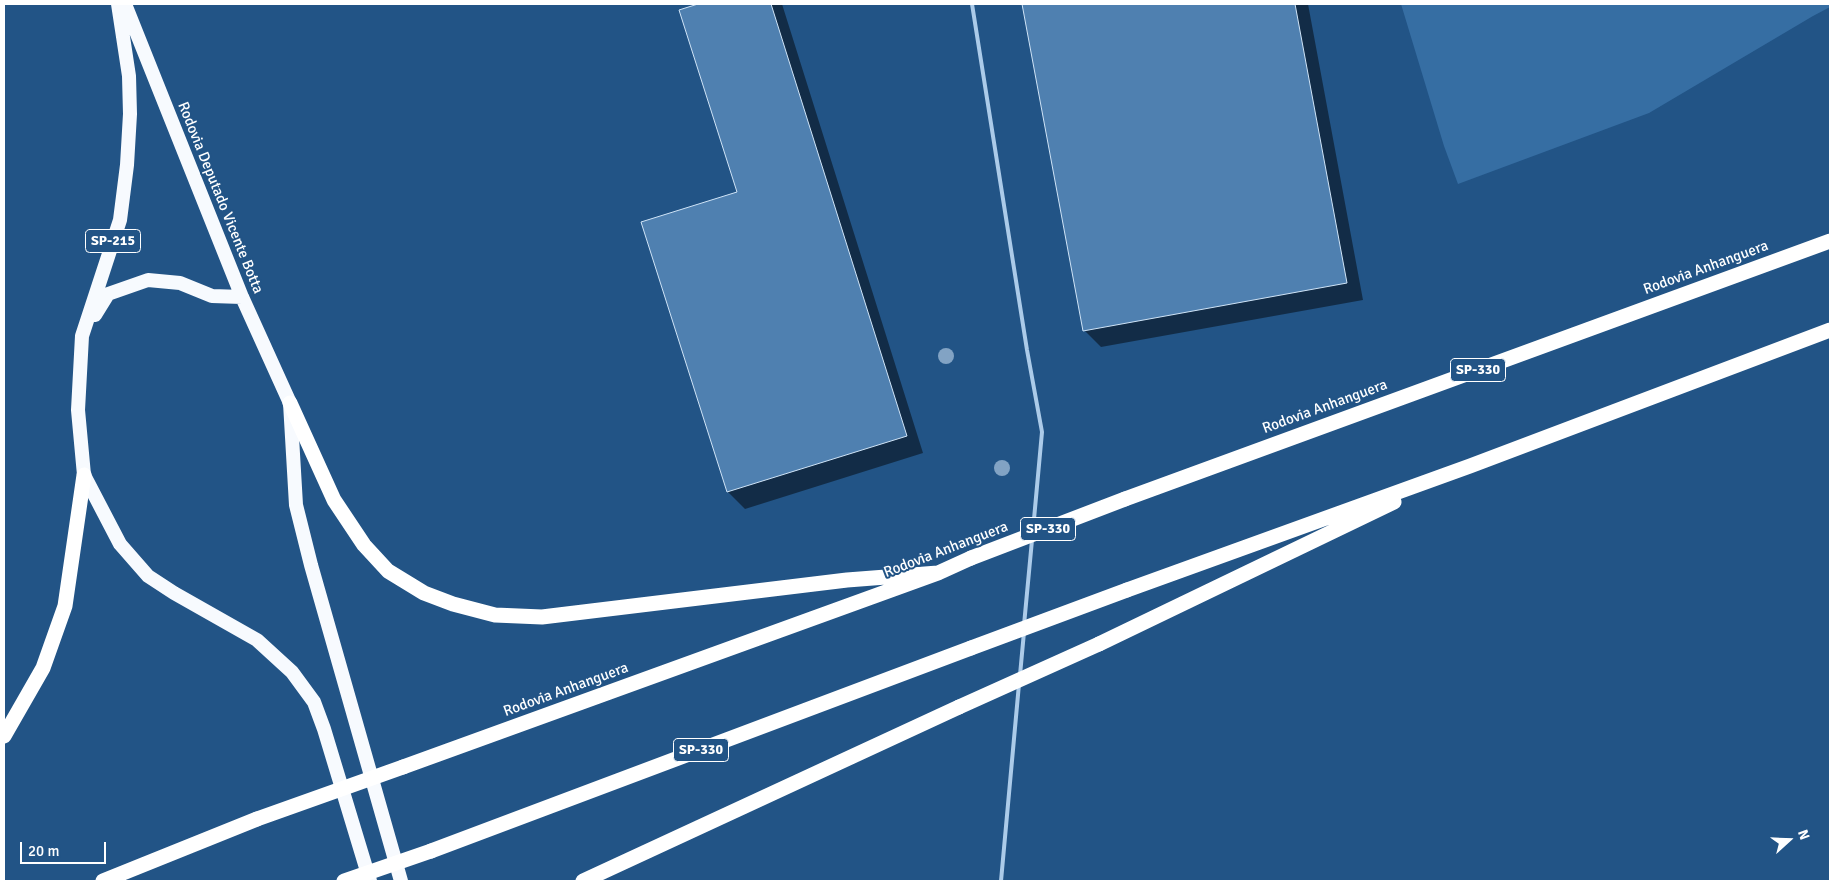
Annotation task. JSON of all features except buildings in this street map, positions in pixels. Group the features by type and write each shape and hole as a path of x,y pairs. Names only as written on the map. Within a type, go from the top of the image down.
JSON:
{"highway":[{"name":"SP-215","path":"84,475 78,410 82,336 120,220 127,165 130,114 129,76 118,4"},
{"name":"Rodovia Deputado Vicente Botta","path":"125,4 242,297 290,403"},
{"name":"Rodovia Anhanguera","path":"103,881 257,819 938,573 971,558 1125,499 1830,241"},
{"path":"82,336 108,294 148,280 180,283 212,296 242,297"},
{"name":"SP-330","path":"344,881 431,851 1127,590 1470,466 1830,330"},
{"path":"290,403 334,500 364,545 388,571 424,593 461,607 495,615 542,617 847,580 938,573"},
{"path":"290,403 296,505 311,565 401,881"},
{"path":"583,881 1099,644 1470,466"},
{"path":"4,736 43,668 65,606 84,475"},
{"path":"84,475 120,544 148,576 257,640 292,672 314,702 370,881"}],"lane":[{"path":"972,4 1042,432 1001,881"}],"shaded area":[{"path":"1401,4 1830,4 1830,7 1649,113 1458,184 1444,146"}]}
